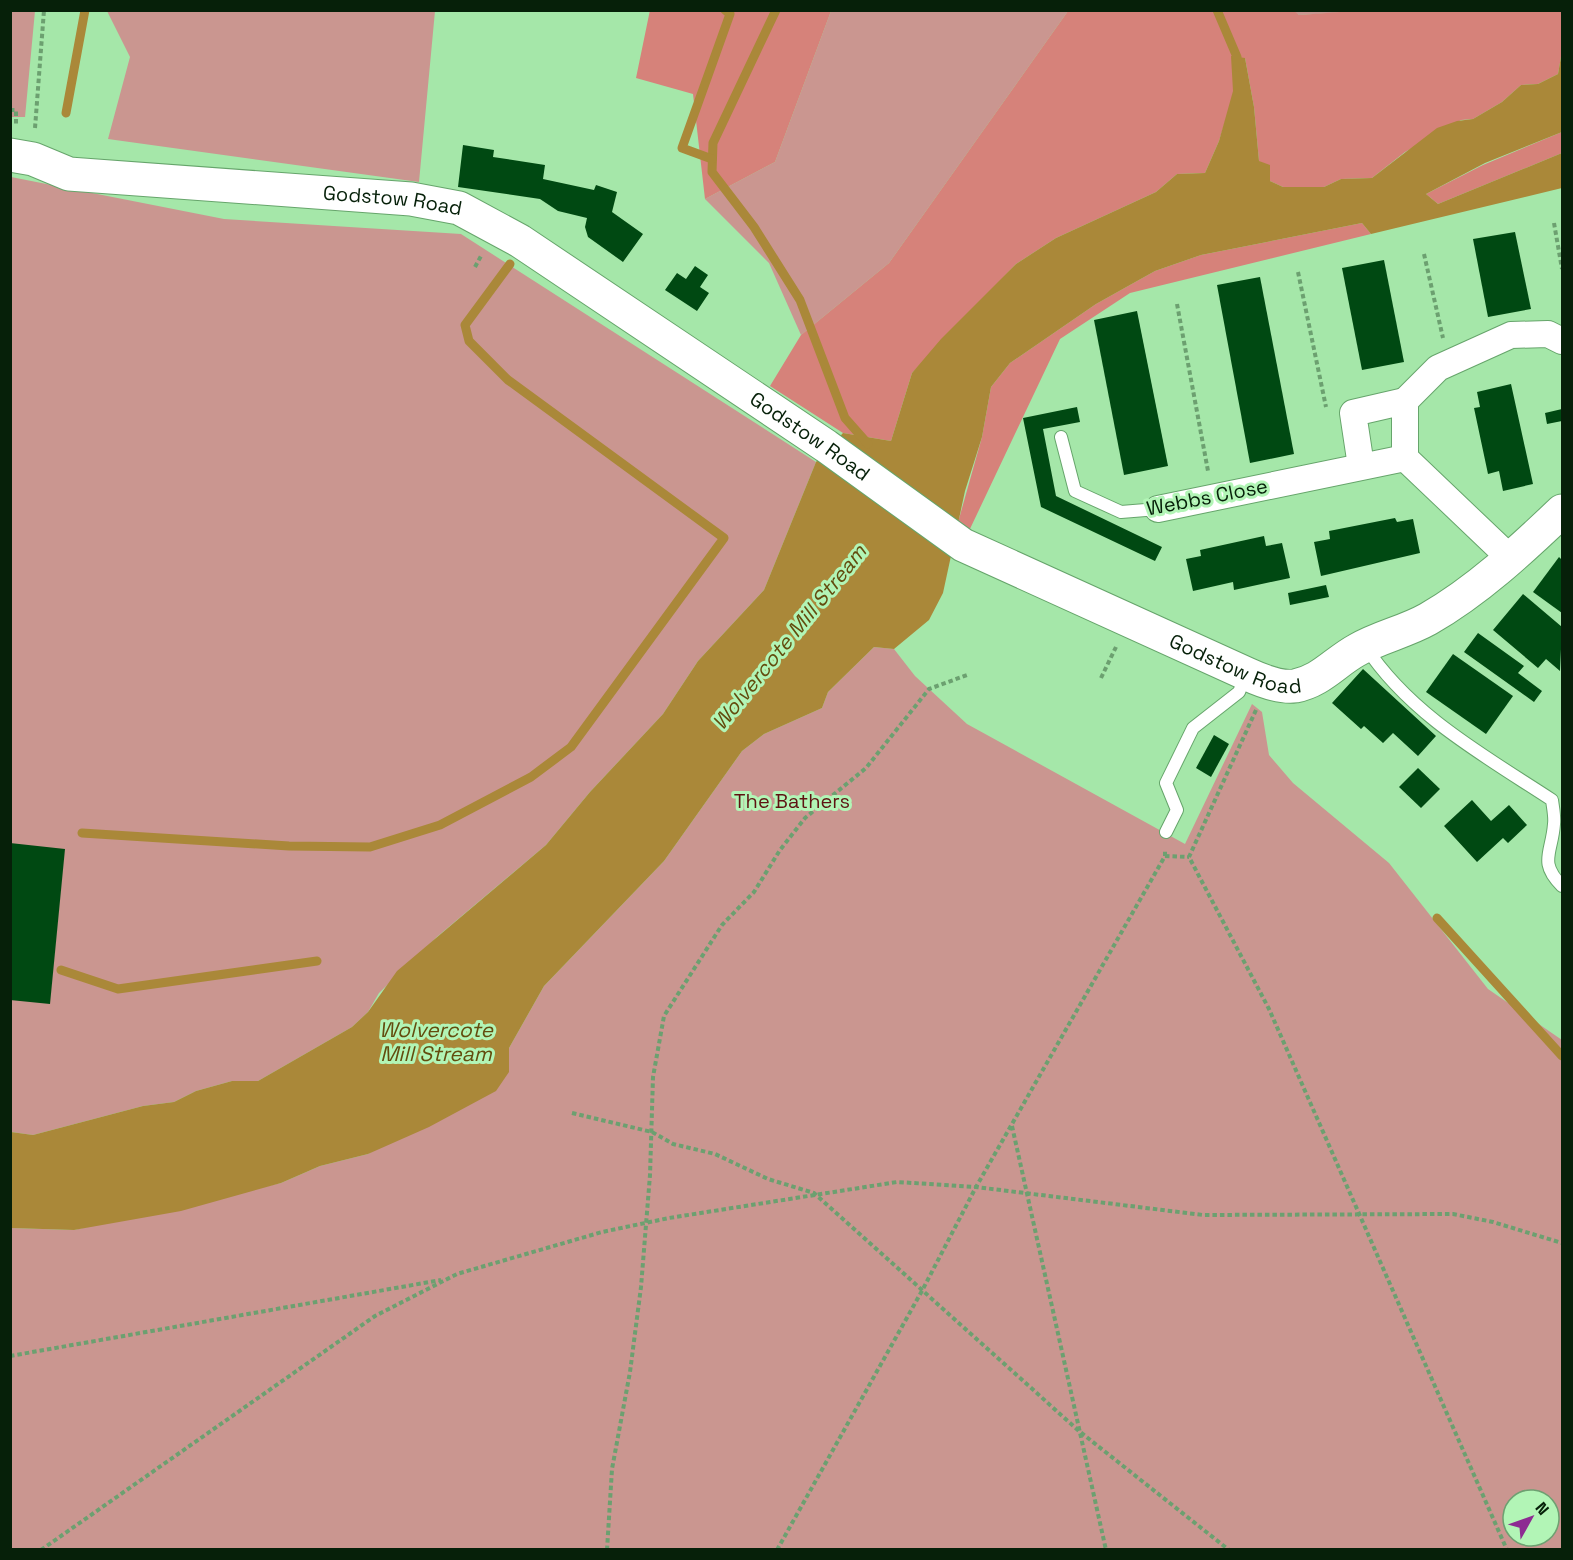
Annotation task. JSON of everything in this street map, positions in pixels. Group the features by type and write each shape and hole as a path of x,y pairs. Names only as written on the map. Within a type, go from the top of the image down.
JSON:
{"street":[{"name":"Godstow Road","path":"22,157 69,174 411,199 459,208 520,240 826,446 963,545 1253,677 1293,687 1317,679 1364,645 1406,631 1431,617 1511,559 1563,511"},
{"path":"1361,466 1353,413 1406,401 1438,368 1511,335 1548,334 1563,341"},
{"path":"1406,401 1405,458 1511,559"},
{"name":"Webbs Close","path":"1158,509 1405,458"}],"lane":[{"name":"Webbs Close","path":"1061,437 1075,491 1121,512 1158,509"},
{"path":"1364,645 1377,666 1419,708 1453,735 1552,800 1555,823 1547,854 1548,870 1563,886"},
{"path":"1166,832 1177,810 1166,783 1193,728 1239,692 1253,677"}],"path":[{"path":"22,157 44,10"},
{"path":"1554,223 1563,269"},
{"path":"1424,254 1448,363"},
{"path":"1298,272 1328,418"},
{"path":"1177,304 1213,497"},
{"path":"607,1550 612,1469 631,1361 645,1223 653,1077 664,1016 722,925 754,892 780,850 805,818 866,768 929,689 967,675"},
{"path":"1189,857 1257,707 1253,677"},
{"path":"777,1550 923,1289 976,1187 1165,856 1166,832"},
{"path":"1165,856 1189,857"},
{"path":"1189,857 1269,1009 1507,1550"},
{"path":"572,1113 651,1132 673,1144 715,1154 768,1179 814,1193 1080,1431 1229,1550"},
{"path":"1012,1125 1106,1550"},
{"path":"41,1550 365,1323 446,1279 591,1235 645,1223 814,1193 897,1182 976,1187 1203,1215 1264,1213 1361,1216 1453,1215 1493,1222 1563,1243"},
{"path":"10,1356 446,1279"}],"green space":[{"path":"10,11 35,11 25,117 11,117"},
{"path":"107,11 435,11 419,182 108,139 130,57"},
{"path":"831,11 1068,11 889,263 801,335 769,263 705,199 775,162"},
{"path":"1293,11 1367,11 1299,15"},
{"path":"11,177 224,219 461,234 816,462 764,590 698,661 663,714 590,792 546,845 438,936 379,993 368,1012 352,1027 258,1081 232,1081 196,1091 174,1102 143,1106 33,1135 11,1132"},
{"name":"The Bathers","path":"874,647 894,649 915,676 967,724 1185,844 1252,704 1262,712 1269,755 1293,783 1389,863 1488,989 1562,1040 1562,1549 11,1550 11,1228 74,1230 281,1183 320,1166 368,1154 509,1071 509,1048 544,986 664,861 742,751 764,734 822,708 828,692"}],"shaded area":[{"path":"650,10 831,11 775,162 705,199 693,94 636,78"},
{"path":"1293,10 1299,15 1367,10 1562,11 1562,51 1558,74 1538,84 1521,85 1502,102 1473,119 1461,120 1405,152 1372,178 1341,179 1324,187 1283,187 1270,181 1259,161 1254,107 1245,58 1219,141 1205,173 1177,174 1156,192 1056,238 1016,264 912,373 891,441 843,433 770,386 801,335 889,263 1068,11"},
{"path":"1562,132 1562,153 1438,204 1426,194 1483,165"},
{"path":"1362,223 1371,234 1130,293 1060,339 969,531 957,526 982,437 991,387 1010,363 1096,304 1155,271 1201,255"}],"water":[{"name":"Wolvercote Mill Stream","path":"1562,51 1562,132 1485,163 1426,194 1438,204 1562,153 1562,188 1371,234 1362,223 1201,255 1155,271 1096,304 1010,363 991,387 982,437 965,491 943,593 929,620 894,649 874,647 828,692 822,708 764,734 742,751 664,861 544,986 509,1048 509,1072 496,1091 429,1127 368,1154 320,1166 281,1183 181,1211 74,1230 11,1228 11,1132 33,1135 143,1106 174,1102 196,1091 232,1081 258,1081 352,1027 368,1012 397,971 546,845 590,792 663,714 698,661 764,590 816,462 843,433 891,441 912,373 941,339 1016,264 1056,238 1156,192 1177,174 1205,173 1219,141 1233,91 1231,56 1245,58 1254,107 1259,161 1270,165 1270,181 1283,187 1324,187 1341,179 1372,178 1437,128 1457,121 1473,119 1502,102 1521,85 1538,84 1558,74"}],"building":[{"path":"463,145 494,150 493,157 545,165 543,179 594,190 596,185 617,192 612,212 643,234 623,262 588,237 585,227 587,218 558,211 540,199 458,187"},
{"path":"1515,232 1531,309 1488,317 1473,239"},
{"path":"1384,260 1404,362 1362,370 1342,268"},
{"path":"695,266 708,275 700,287 709,293 697,311 665,290 677,273 686,279"},
{"path":"1260,277 1294,454 1250,463 1217,285"},
{"path":"1137,311 1168,466 1124,475 1094,320"},
{"path":"1511,384 1533,484 1503,491 1499,471 1488,474 1474,408 1480,407 1477,392"},
{"path":"1077,407 1080,422 1043,429 1056,496 1162,547 1155,561 1041,507 1023,418"},
{"path":"1562,409 1562,421 1547,424 1545,413"},
{"path":"1395,518 1397,522 1413,519 1420,553 1321,576 1314,542 1330,539 1329,531"},
{"path":"1264,536 1266,546 1282,543 1290,578 1234,590 1233,582 1193,591 1186,559 1201,556 1200,550"},
{"path":"1559,557 1562,560 1562,613 1533,592"},
{"path":"1326,585 1329,597 1290,605 1288,593"},
{"path":"1523,594 1562,627 1560,671 1546,659 1538,668 1493,630"},
{"path":"1478,633 1524,666 1518,673 1542,691 1534,702 1464,652"},
{"path":"1453,654 1513,696 1486,734 1426,692"},
{"path":"1363,669 1436,736 1418,756 1393,733 1383,743 1364,726 1361,729 1332,703"},
{"path":"1214,735 1229,744 1211,777 1196,768"},
{"path":"1418,768 1440,789 1421,808 1399,787"},
{"path":"1472,800 1491,821 1509,805 1527,825 1508,843 1503,838 1477,862 1444,826"},
{"path":"10,843 65,849 50,1004 10,1000"}],"waterway":[{"path":"66,113 85,10"},
{"path":"712,159 682,148 730,14 725,10"},
{"path":"776,10 713,143 712,172 754,227 800,300 845,418 868,444"},
{"path":"1217,10 1237,57 1238,67"},
{"path":"82,833 289,846 370,847 440,825 531,777 571,747 724,538 508,380 469,341 465,325 510,264"},
{"path":"1437,918 1562,1056"},
{"path":"61,970 118,989 317,961"}]}
